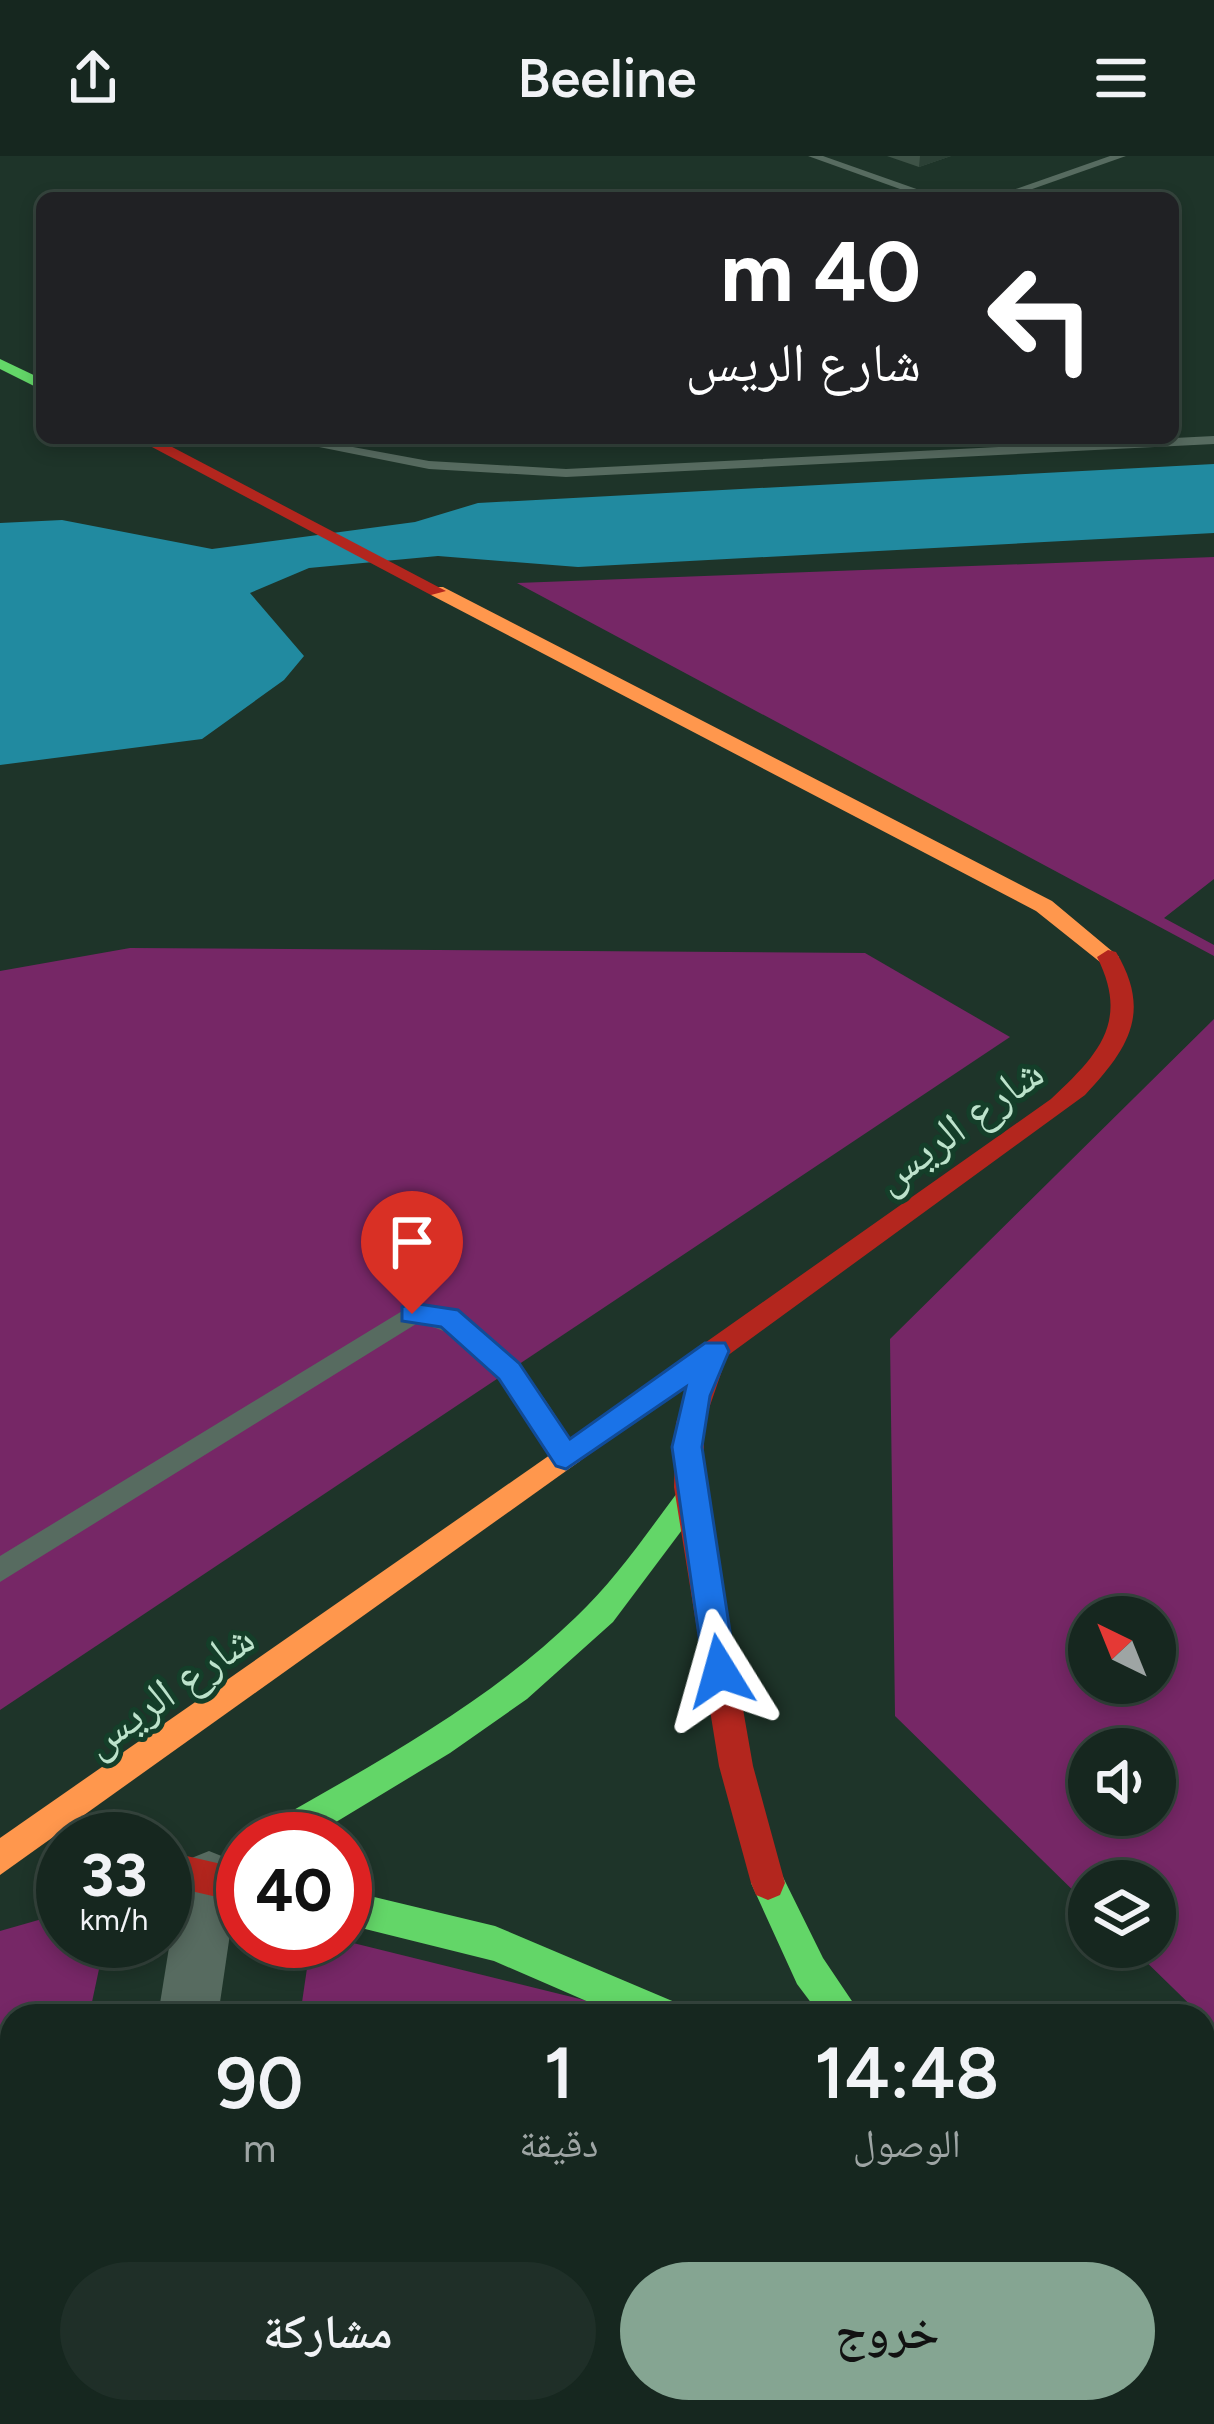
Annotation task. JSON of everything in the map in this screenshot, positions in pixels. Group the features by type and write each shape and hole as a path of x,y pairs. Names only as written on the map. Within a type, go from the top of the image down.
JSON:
{"street":[{"name":"شارع الريس","path":"85,1812 1101,1070 1120,1041 1129,1012 1124,982 1107,952 1079,927 1044,906 155,444"},
{"path":"715,1351 696,1396 687,1447 729,1739 764,1874 786,1931 834,2004"},
{"path":"320,1812 502,1699 576,1638 639,1568 691,1498"},
{"name":"شارع الريس","path":"0,1858 36,1843"},
{"path":"190,2004 215,1873"},
{"path":"372,1913 495,1944 636,2004"},
{"path":"815,2004 825,1994"}],"lane":[{"path":"813,156 918,192"},
{"path":"1014,192 1121,156"},
{"path":"1179,442 1214,440"},
{"path":"314,444 429,465 566,472 1133,444"},
{"path":"0,1570 412,1314 448,1317 509,1371 566,1457"}],"shaded area":[{"path":"1214,557 1214,879 1164,918 1214,945 1214,956 517,583"},
{"path":"130,948 865,953 1010,1037 0,1710 0,971"},
{"path":"1214,1019 1214,2004 1189,2004 1153,1968 1176,1968 1176,1860 1068,1860 1068,1885 895,1716 890,1339"},
{"path":"36,1921 36,1968 99,1968 92,2004 0,2004 0,1931"},
{"path":"372,1948 600,2004 302,2004 307,1968 372,1968"}],"water":[{"path":"1214,464 1214,533 578,567 438,556 309,568 250,593 304,656 284,680 202,739 0,765 0,523 62,520 212,549 415,522 478,503"}],"traffic: fast":[{"path":"0,363 36,382"},
{"path":"322,1812 478,1716 552,1659 615,1597 691,1498"},
{"path":"768,1883 810,1971 835,2004"},
{"path":"372,1914 495,1944 636,2004"}],"traffic: slow":[{"path":"437,591 1044,906 1108,957"},
{"path":"0,1858 570,1453"}],"traffic: jam":[{"path":"155,444 437,591"},
{"path":"570,1453 1060,1105 1106,1056 1123,1019 1120,979 1108,957"},
{"path":"715,1351 690,1423 689,1487 736,1766 768,1883"},
{"path":"192,1874 216,1880"}],"route":[{"path":"412,1314 432,1312 448,1317 509,1371 566,1457 715,1351 696,1396 687,1447 720,1671"}]}
